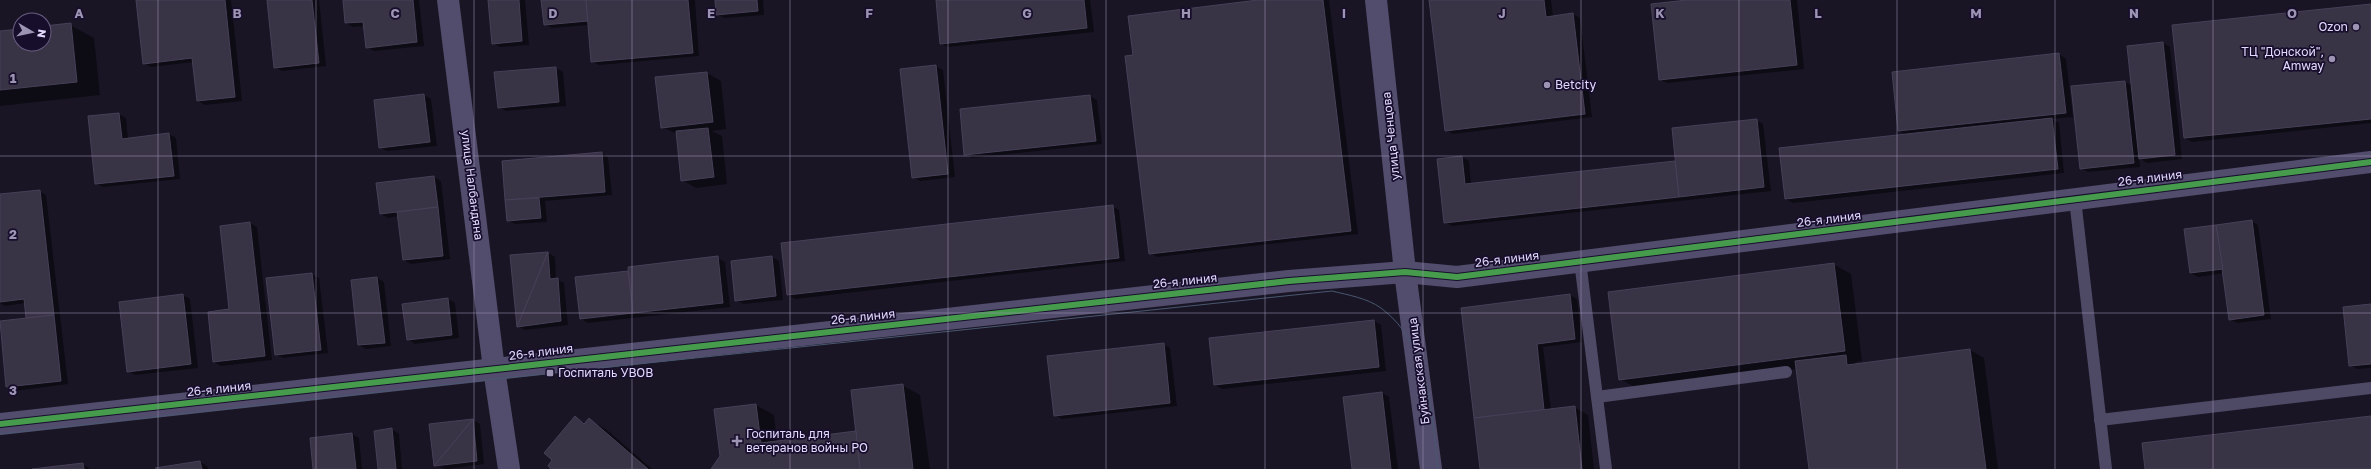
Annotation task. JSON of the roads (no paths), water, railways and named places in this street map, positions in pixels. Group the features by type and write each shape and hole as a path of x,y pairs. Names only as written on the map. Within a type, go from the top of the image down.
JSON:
{"street":[{"name":"улица Налбандяна","path":"448,0 494,369 509,469"},
{"name":"улица Ченцова","path":"1376,0 1405,272"},
{"name":"26-я линия","path":"0,424 1288,280 1405,272 1457,277 2371,162"},
{"name":"Буйнакская улица","path":"1405,272 1431,469"}],"lane":[{"path":"2075,199 2106,469"},
{"path":"1580,261 1606,469"},
{"path":"1597,397 1786,372"},
{"path":"2100,420 2371,388"}],"tram line":[{"path":"0,434 496,379 1332,291 1364,299 1381,308 1398,323 1410,341 1419,360 1426,381 1438,469"}],"place":[{"name":"Ozon","path":"2356,27"},
{"name":"ТЦ \"Донской\", Amway","path":"2332,59"},
{"name":"Betcity","path":"1547,85"},
{"name":"Госпиталь УВОВ","path":"550,373"},
{"name":"Госпиталь для ветеранов войны РО","path":"737,441"}]}
